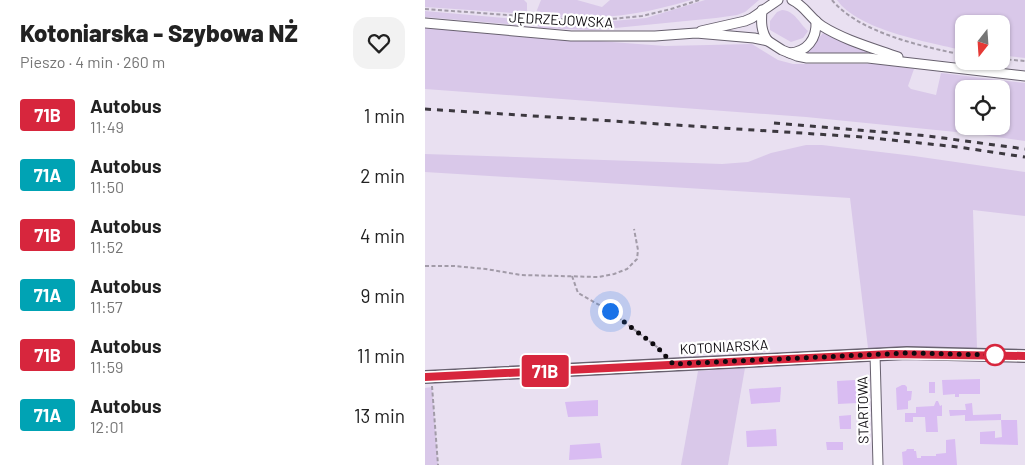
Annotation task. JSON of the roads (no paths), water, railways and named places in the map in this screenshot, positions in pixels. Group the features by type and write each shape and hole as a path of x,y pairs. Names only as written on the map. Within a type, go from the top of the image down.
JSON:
{"street":[{"path":"768,41 761,27 762,10 769,0"},
{"name":"JĘDRZEJOWSKA","path":"696,33 745,21 778,0"},
{"name":"JĘDRZEJOWSKA","path":"796,1 816,21 844,37 907,61"},
{"path":"789,53 803,50 811,43 815,33 816,21"},
{"name":"JĘDRZEJOWSKA","path":"425,23 571,36 655,36 696,33 754,38 768,41 781,50 807,58 868,58 907,61 1025,76"},
{"name":"KOTONIARSKA","path":"428,377 875,354 941,353 1025,356"},
{"name":"STARTOWA","path":"875,354 878,465"}],"railway":[{"path":"425,109 863,137 958,147 1025,157"},
{"path":"774,123 928,136 1025,149"}]}
